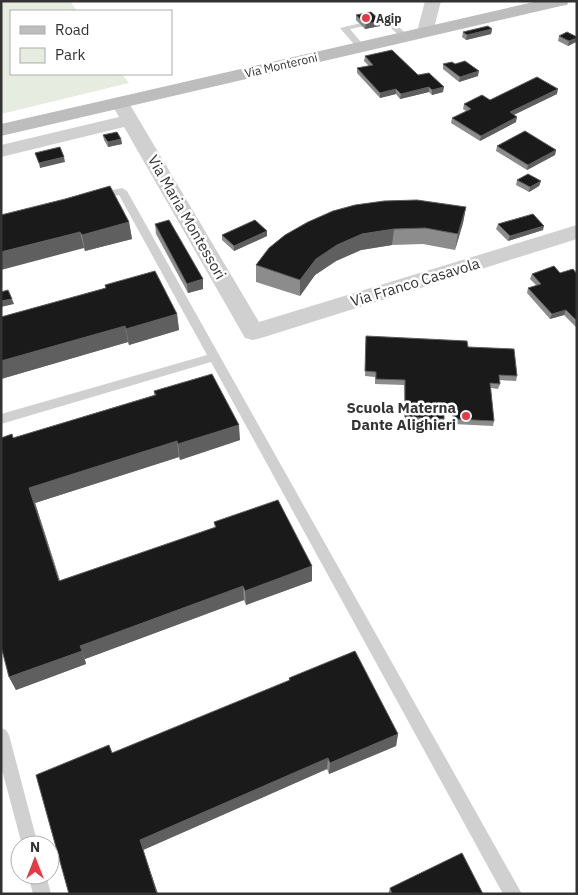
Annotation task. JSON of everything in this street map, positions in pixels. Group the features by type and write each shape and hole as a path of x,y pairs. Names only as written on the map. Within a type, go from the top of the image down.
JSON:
{"main road":[{"name":"Via Monteroni","path":"1,130 125,111 361,47 561,1"}],"street":[{"path":"425,32 433,1"},
{"name":"Via Monteroni","path":"1,151 125,111"},
{"name":"Via Maria Montessori","path":"125,111 253,332"},
{"name":"Via Franco Casavola","path":"253,332 577,232"}],"lane":[{"path":"361,47 344,28 387,19 405,37"},
{"path":"85,200 122,191 513,894"},
{"path":"1,419 215,357"},
{"path":"2,744 27,835"}],"green space":[{"path":"1,1 70,1 76,10 10,10 10,75 123,75 129,83 1,114"}],"building":[{"path":"371,12 381,21 366,24 356,15"},
{"path":"488,26 492,29 467,35 463,32"},
{"path":"567,32 577,38 569,41 559,36"},
{"path":"392,50 418,75 429,73 444,87 432,90 429,87 401,94 396,89 380,93 357,68 373,65 365,56"},
{"path":"465,61 479,71 460,77 443,64 452,62 455,64"},
{"path":"537,77 558,89 510,112 517,117 481,136 452,118 471,109 464,104 482,95 490,100"},
{"path":"525,131 556,150 528,165 497,146"},
{"path":"117,132 121,139 108,142 103,135"},
{"path":"60,147 64,157 39,163 35,153"},
{"path":"528,174 541,181 530,187 517,180"},
{"path":"110,186 129,222 82,235 80,232 1,252 1,215"},
{"path":"417,200 466,207 458,234 425,228 394,229 362,234 337,245 316,259 300,280 256,265 269,248 285,235 333,211 355,205 384,201"},
{"path":"533,214 544,226 510,236 498,224"},
{"path":"169,220 203,279 187,284 155,224"},
{"path":"255,220 267,231 234,246 222,235"},
{"path":"554,266 560,273 573,269 577,274 577,321 566,310 552,314 528,288 541,284 532,274"},
{"path":"155,271 177,314 126,329 125,326 1,361 1,317 106,288 105,285"},
{"path":"8,290 12,299 1,301 1,292"},
{"path":"366,336 467,341 468,347 514,349 517,376 499,375 500,384 490,383 494,421 454,419 453,406 444,406 444,419 405,417 405,380 376,379 376,372 365,371"},
{"path":"212,374 239,425 178,444 177,441 29,488 59,581 216,527 214,522 278,500 312,566 245,591 243,586 80,646 82,651 9,677 1,646 1,438 12,434 13,438 156,395 154,391"},
{"path":"355,651 398,734 330,763 328,758 140,840 157,894 69,894 60,862 60,835 53,835 36,775 109,745 112,753 290,680 289,678"},
{"path":"462,853 483,894 392,894 390,888"}],"place":[{"name":"Agip","path":"366,18"},
{"name":"Scuola Materna Dante Alighieri","path":"466,416"}]}
